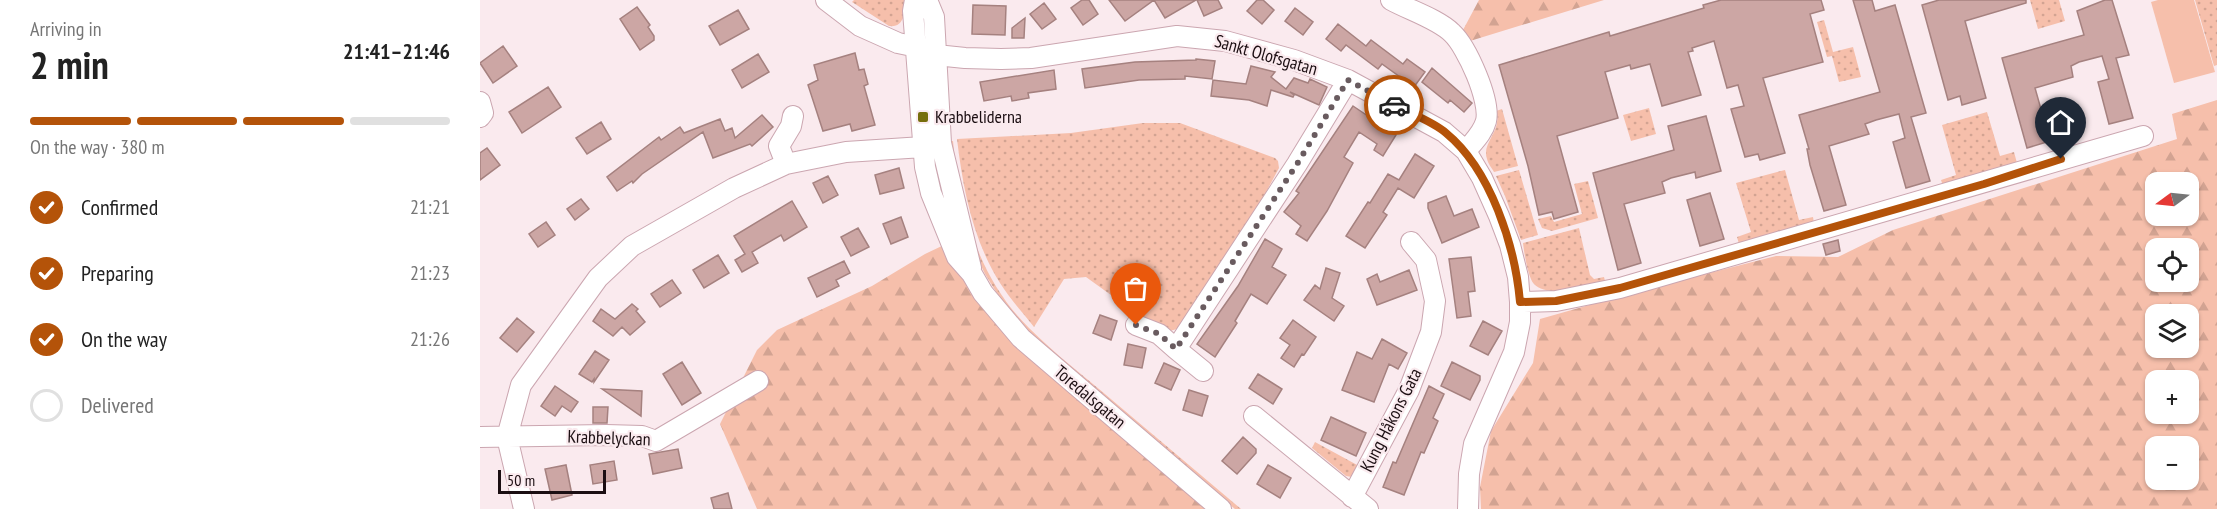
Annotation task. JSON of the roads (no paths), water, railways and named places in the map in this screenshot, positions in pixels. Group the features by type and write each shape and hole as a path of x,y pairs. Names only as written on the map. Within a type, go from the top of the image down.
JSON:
{"street":[{"name":"Sankt Olofsgatan","path":"826,0 860,26 898,43 917,47 936,55 1001,59 1031,58 1178,36 1207,38 1294,60 1348,80 1444,132 1466,151 1482,178 1510,245 1518,277 1520,302 1520,322 1515,352 1474,444 1469,474 1468,509"},
{"name":"Toredalsgatan","path":"915,0 913,10 917,47 932,145 969,252 972,274 983,293 1021,338 1221,509"},
{"name":"Toredalsgatan","path":"927,0 934,17 936,55 932,145"},
{"path":"1391,0 1451,32 1465,52 1487,109 1486,124 1466,151"},
{"path":"1176,349 1297,164 1348,80"},
{"path":"480,102 483,113 480,117"},
{"path":"786,164 779,146 793,116"},
{"path":"1520,302 1556,301 1620,288 2143,136"},
{"path":"524,509 507,437 521,385 598,278 632,246 734,188 786,164 846,152 932,145"},
{"name":"Kung Håkons Gata","path":"1352,497 1409,390 1431,332 1436,301 1426,260 1411,242"},
{"path":"1136,325 1159,334 1203,371"},
{"name":"Krabbelyckan","path":"480,437 606,435 642,436 656,441 758,381"},
{"name":"Kung Håkons Gata","path":"1254,416 1368,509"}],"place":[{"name":"Krabbeliderna","path":"923,117"}]}
